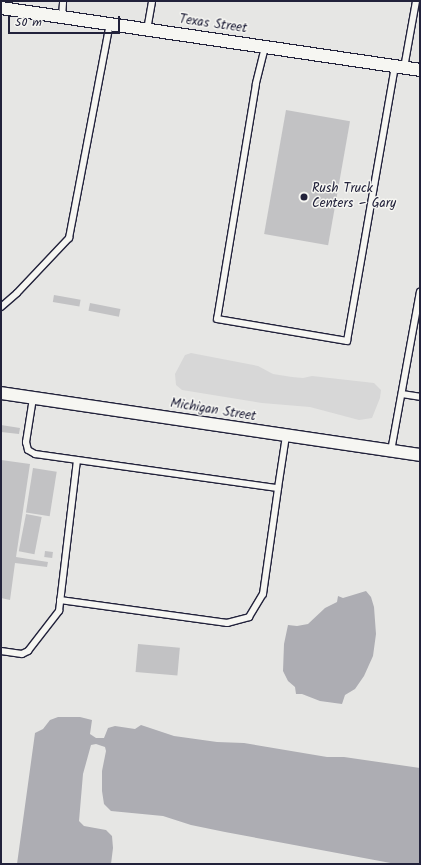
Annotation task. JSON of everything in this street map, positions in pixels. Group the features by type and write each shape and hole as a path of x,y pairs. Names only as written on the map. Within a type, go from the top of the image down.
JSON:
{"street":[{"name":"Texas Street","path":"1,8 20,8 62,17 420,70"},
{"name":"Michigan Street","path":"1,393 420,455"}],"lane":[{"path":"62,17 63,1"},
{"path":"147,30 152,1"},
{"path":"265,47 254,92 217,319 347,341 399,67 416,1"},
{"path":"1,307 17,293 69,238 110,24"},
{"path":"392,451 420,292"},
{"path":"402,394 420,397"},
{"path":"33,398 26,447 35,454 278,488"},
{"path":"60,600 227,623 249,617 263,594 286,436"},
{"path":"1,651 22,654 28,652 59,611 77,460"}],"shaded area":[{"path":"1,1 420,1 420,864 1,864"},
{"path":"191,353 258,366 273,374 303,378 312,376 374,383 381,390 380,398 372,418 359,420 310,407 262,403 182,390 176,385 175,374 185,355"},
{"path":"366,591 371,597 374,607 376,634 373,656 364,676 355,689 345,695 342,704 320,701 302,694 296,694 295,687 288,681 283,671 284,644 288,625 297,626 308,624 325,608 337,602 338,596 343,598"},
{"path":"58,717 80,717 92,720 90,734 96,738 104,738 108,728 115,726 135,729 141,725 174,736 217,742 244,743 327,757 344,757 420,768 420,864 396,864 191,825 163,816 111,811 104,804 102,791 102,771 106,751 105,747 96,744 91,745 83,774 79,821 84,826 106,830 112,836 113,848 111,864 17,864 35,733 43,729 50,720"}],"building":[{"name":"Rush Truck Centers – Gary","path":"286,110 350,121 328,245 264,234"},
{"path":"54,295 81,300 79,307 53,302"},
{"path":"90,303 120,309 119,317 88,311"},
{"path":"1,425 20,428 19,434 1,432"},
{"path":"1,460 30,464 16,557 48,562 47,567 15,563 10,600 1,598"},
{"path":"33,468 57,472 50,516 26,512"},
{"path":"26,514 42,517 34,554 19,551"},
{"path":"45,551 53,552 52,558 44,557"},
{"path":"138,644 180,648 177,676 136,672"}],"place":[{"name":"Rush Truck Centers – Gary","path":"304,197"}]}
